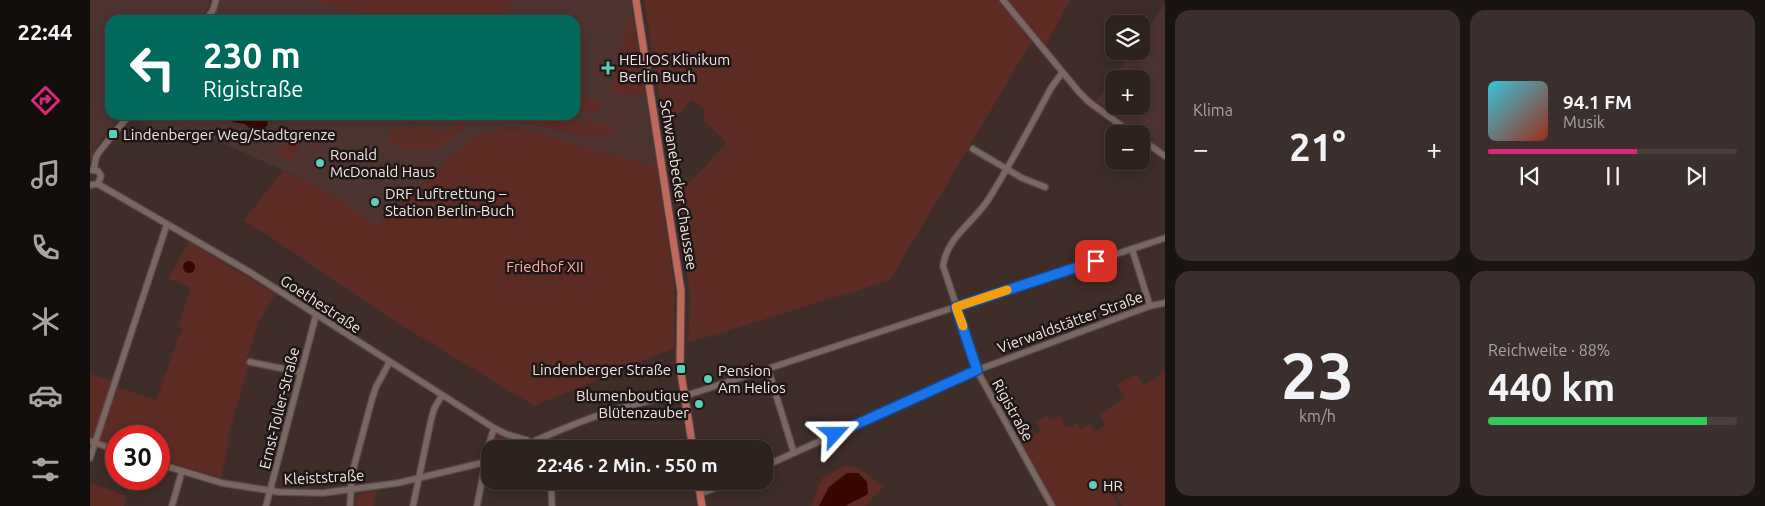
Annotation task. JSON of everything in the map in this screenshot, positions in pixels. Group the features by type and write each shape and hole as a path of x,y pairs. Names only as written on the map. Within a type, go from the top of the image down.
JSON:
{"main road":[{"name":"Schwanebecker Chaussee","path":"636,0 681,291 680,345 684,395 692,440"},
{"path":"699,490 702,506"}],"street":[{"path":"210,15 216,0"},
{"path":"1003,0 1062,73 1089,102 1121,125"},
{"path":"1006,168 1051,88 1062,73"},
{"path":"90,185 98,184 101,180 98,171 92,170 96,157 125,120"},
{"path":"1150,145 1165,156"},
{"path":"973,149 1032,182 1045,187"},
{"name":"Rigistraße","path":"1006,168 983,208 951,242 943,266 977,370 1052,506"},
{"name":"Goethestraße","path":"98,184 248,271 389,363 494,428 506,434 527,440"},
{"path":"90,458 92,442 117,379 167,224"},
{"path":"539,439 618,409 691,394 1165,238"},
{"path":"1132,249 1150,306"},
{"name":"Vierwaldstätter Straße","path":"773,462 977,370 1150,306 1165,303"},
{"name":"Ernst-Toller-Straße","path":"266,506 316,316"},
{"path":"250,362 300,372"},
{"path":"350,506 352,474 372,399 381,376 389,363"},
{"path":"768,369 794,453"},
{"path":"413,506 431,420 434,409 442,395"},
{"path":"490,440 494,428"},
{"path":"92,442 105,446"},
{"name":"Kleiststraße","path":"170,467 222,483 279,492 323,493 419,479 481,464"},
{"path":"172,506 182,471"},
{"path":"477,506 481,490"},
{"path":"551,490 552,506"},
{"path":"700,494 710,490"}],"shaded area":[{"path":"90,0 210,0 208,8 203,15 105,15 105,120 118,120 97,146 90,161"},
{"name":"HELIOS Klinikum Berlin Buch","path":"219,0 631,0 657,166 512,127 471,138 377,226 329,193 294,175 186,127 171,146 139,120 580,120 580,15 215,15"},
{"path":"1165,4 1165,151 1150,140 1150,125 1129,125 1115,115 1150,115 1150,70 1118,70 1126,60 1150,60 1150,25"},
{"path":"1105,88 1105,108 1096,101"},
{"path":"232,120 262,120 267,121 268,124 266,127 252,130 245,124 233,122"},
{"path":"187,261 191,261 195,267 191,273 187,273 183,269 183,265"},
{"path":"847,473 858,473 867,482 868,494 845,506 819,506 829,487"}],"green space":[{"path":"310,0 512,0 508,15 367,15"},
{"path":"644,0 998,0 1032,41 890,280 688,343 690,299 674,188 676,189 687,184 727,143 703,120 704,110 691,100 666,128"},
{"path":"1008,0 1070,0 1046,46"},
{"path":"628,18 633,18 644,91 644,93 636,98 611,92"},
{"path":"580,96 599,100 602,105 599,112 594,113 580,110"},
{"path":"585,119 608,123 614,127 610,137 579,135 523,122 523,120 570,120 582,123"},
{"path":"461,120 465,121 465,125 438,148 423,151 388,143 391,129 397,131 398,128 411,130 421,123 419,131 416,133 421,131 421,127 446,133 447,130 451,129"},
{"name":"Friedhof XII","path":"512,127 657,166 674,283 674,348 534,406 398,323 266,234 243,221 283,170 329,193 377,226 471,138"},
{"path":"293,129 305,136 291,162 278,154"},
{"path":"189,242 276,294 259,321 247,358 249,364 227,440 229,441 221,478 170,462 170,425 105,425 118,387 156,400 182,328 179,325 190,287 168,279"},
{"path":"1165,369 1165,506 1122,506 1113,488 1109,490 1118,506 1056,506 1021,441 1041,431 1036,421 1047,416 1050,421 1059,416 1066,428 1077,423 1081,429 1090,424 1095,432 1105,425 1100,414 1125,398 1117,384 1137,374 1143,385 1162,375 1160,372"},
{"path":"90,374 112,381 93,438 90,437"},
{"path":"105,425 105,442 100,440"},
{"path":"494,430 517,440 492,440"},
{"path":"846,465 859,468 884,486 865,506 845,506 868,494 867,481 858,473 829,487 819,506 811,506 822,478"},
{"path":"90,483 105,488 105,490 127,496 124,506 90,506"},
{"path":"377,491 374,506 355,506 358,494"}],"slow traffic":[{"path":"963,326 956,307 1007,290"}],"place":[{"name":"HELIOS Klinikum Berlin Buch","path":"608,68"},
{"name":"Lindenberger Weg/Stadtgrenze","path":"113,134"},
{"name":"Ronald McDonald Haus","path":"320,163"},
{"name":"DRF Luftrettung – Station Berlin-Buch","path":"375,202"},
{"name":"Lindenberger Straße","path":"681,369"},
{"name":"Pension Am Helios","path":"708,379"},
{"name":"Blumenboutique Blütenzauber","path":"699,404"},
{"name":"HR","path":"1093,485"}],"route":[{"path":"835,434 977,370 956,307 1096,261"}]}
